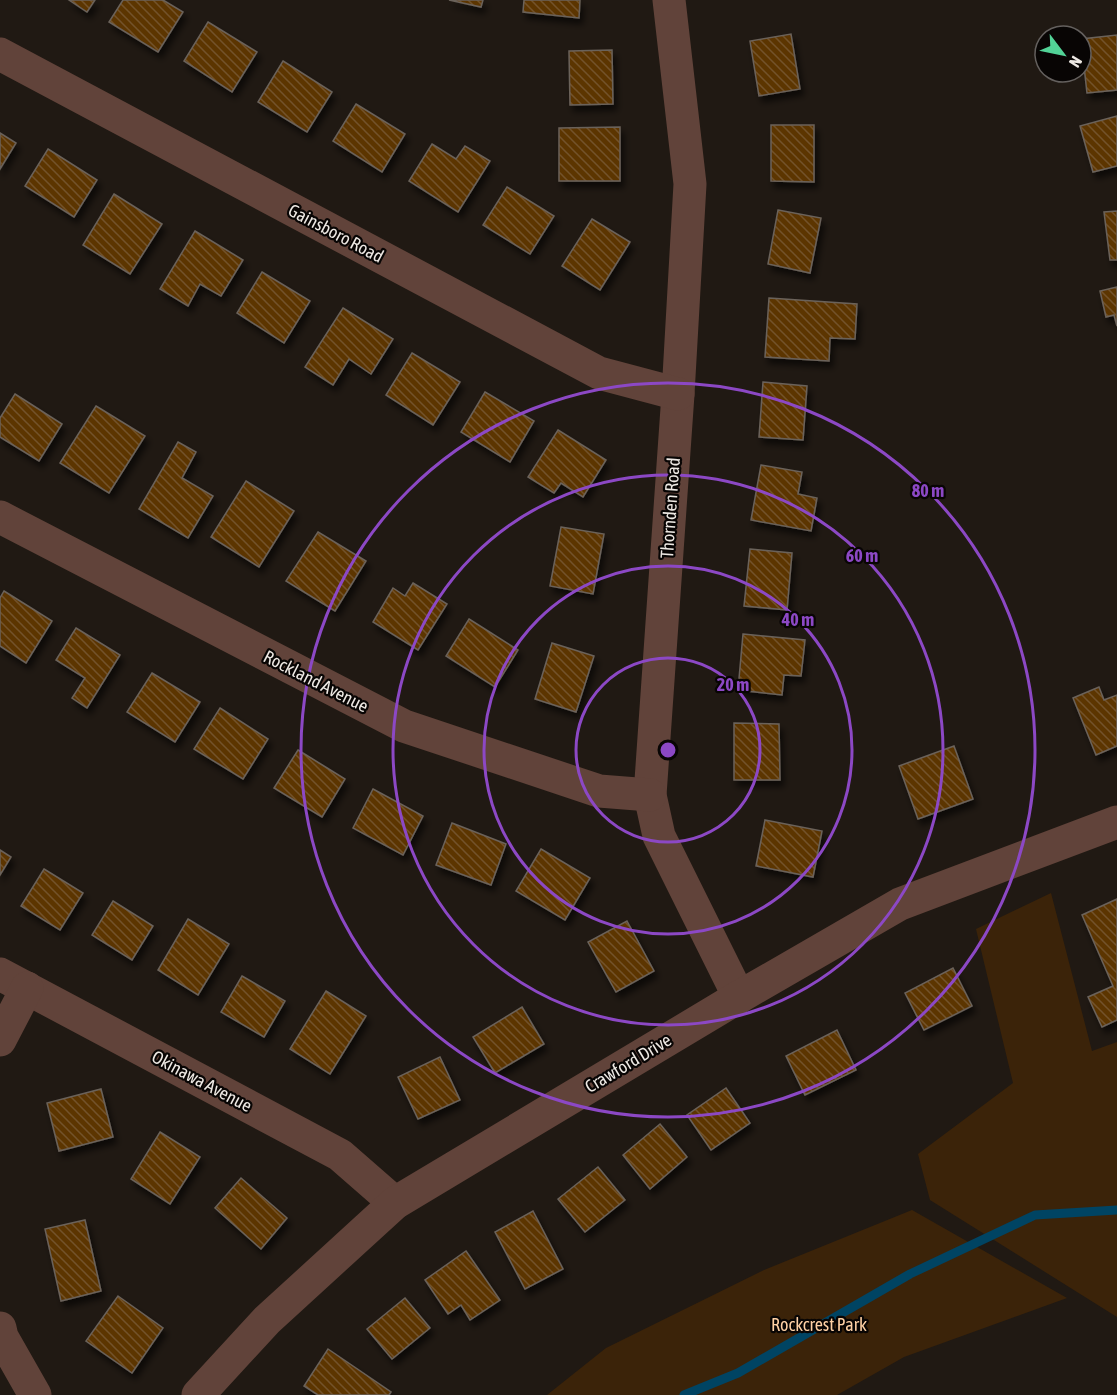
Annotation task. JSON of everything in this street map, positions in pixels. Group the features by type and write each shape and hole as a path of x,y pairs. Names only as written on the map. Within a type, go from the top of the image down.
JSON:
{"street":[{"name":"Thornden Road","path":"669,0 690,183 650,795 659,836 739,997"},
{"name":"Gainsboro Road","path":"0,54 599,374 678,394"},
{"name":"Rockland Avenue","path":"0,517 404,726 599,791 650,795"},
{"name":"Crawford Drive","path":"198,1395 267,1320 395,1203 739,997 900,904 1117,822"},
{"path":"0,1040 14,981"},
{"name":"Okinawa Avenue","path":"14,981 340,1155 395,1203"},
{"path":"0,1328 2,1337 35,1395"}],"green space":[{"path":"1051,893 1092,1051 1117,1042 1117,1317 930,1200 918,1154 1013,1083 976,929"},
{"name":"Rockcrest Park","path":"912,1210 1067,1298 904,1357 837,1395 547,1395 606,1348 764,1270"}],"building":[{"path":"69,0 95,0 87,12"},
{"path":"123,0 163,0 183,12 158,52 109,22"},
{"path":"449,0 483,0 481,7"},
{"path":"524,0 580,0 579,18 523,12"},
{"path":"208,22 257,52 232,92 184,61"},
{"path":"791,34 800,89 759,96 750,41"},
{"path":"1117,35 1117,90 1087,93 1086,84 1093,84 1093,38"},
{"path":"612,50 613,104 570,105 569,51"},
{"path":"283,61 332,92 307,132 258,102"},
{"path":"356,104 405,134 382,172 333,141"},
{"path":"1117,116 1117,166 1093,172 1080,126"},
{"path":"771,125 814,125 814,182 771,181"},
{"path":"620,127 620,181 559,181 559,128"},
{"path":"0,133 16,143 0,169"},
{"path":"432,144 456,159 465,146 490,161 458,212 409,181"},
{"path":"48,149 97,180 74,217 25,186"},
{"path":"507,187 554,216 530,254 483,225"},
{"path":"114,194 162,224 130,274 83,245"},
{"path":"778,210 821,218 810,273 768,264"},
{"path":"1117,211 1117,260 1110,260 1104,212"},
{"path":"592,219 630,242 600,290 562,266"},
{"path":"195,231 243,260 221,296 200,284 188,306 160,289"},
{"path":"262,272 310,301 284,343 237,313"},
{"path":"1117,287 1117,326 1114,315 1106,317 1100,291"},
{"path":"769,298 857,304 855,339 830,338 829,361 765,357"},
{"path":"343,308 393,339 371,374 349,359 333,385 305,367"},
{"path":"412,353 460,382 433,425 386,395"},
{"path":"763,382 807,386 803,440 759,437"},
{"path":"485,392 534,421 510,462 461,432"},
{"path":"15,394 62,424 39,461 0,437 0,418"},
{"path":"96,406 145,436 109,493 60,463"},
{"path":"558,430 606,460 583,497 561,483 554,493 528,477"},
{"path":"178,442 196,452 182,478 213,496 188,538 139,509"},
{"path":"761,465 802,472 798,494 817,498 811,531 751,520"},
{"path":"246,481 294,511 259,567 211,537"},
{"path":"561,527 604,534 593,594 550,586"},
{"path":"318,532 366,561 335,611 286,581"},
{"path":"750,549 792,553 787,610 744,606"},
{"path":"413,583 447,604 418,650 373,622 393,588 405,596"},
{"path":"4,591 52,621 26,663 0,646 0,598"},
{"path":"469,619 518,650 495,687 446,656"},
{"path":"76,628 120,655 87,708 72,698 85,678 56,660"},
{"path":"743,634 805,640 801,676 784,675 782,695 738,690"},
{"path":"552,643 594,656 576,712 535,699"},
{"path":"152,673 200,702 175,742 127,712"},
{"path":"1099,687 1104,700 1117,695 1117,746 1096,755 1073,698"},
{"path":"220,708 268,739 243,779 194,749"},
{"path":"734,723 779,724 780,780 734,780"},
{"path":"954,746 973,799 918,819 899,766"},
{"path":"298,750 345,779 322,817 274,788"},
{"path":"373,789 423,816 403,855 353,828"},
{"path":"765,820 822,831 813,877 756,866"},
{"path":"452,823 506,844 491,885 436,865"},
{"path":"541,849 590,878 565,920 516,891"},
{"path":"0,850 11,857 0,875"},
{"path":"44,869 83,893 60,930 21,906"},
{"path":"1117,899 1117,1020 1102,1027 1088,997 1113,986 1082,915"},
{"path":"113,901 153,926 132,960 92,935"},
{"path":"188,919 229,944 198,995 158,970"},
{"path":"627,921 654,971 616,992 588,942"},
{"path":"953,968 972,1006 924,1030 905,993"},
{"path":"242,976 285,1001 264,1037 221,1012"},
{"path":"326,991 366,1016 330,1074 290,1049"},
{"path":"522,1007 544,1044 495,1073 473,1037"},
{"path":"837,1030 856,1070 805,1095 786,1056"},
{"path":"440,1057 460,1100 418,1119 398,1077"},
{"path":"726,1088 750,1123 711,1150 687,1115"},
{"path":"101,1089 113,1137 59,1151 47,1103"},
{"path":"660,1124 687,1157 650,1189 623,1155"},
{"path":"160,1132 200,1157 170,1204 131,1179"},
{"path":"598,1167 625,1200 585,1232 558,1199"},
{"path":"241,1178 287,1218 261,1249 215,1208"},
{"path":"533,1211 563,1269 525,1289 495,1232"},
{"path":"85,1220 101,1291 61,1301 45,1229"},
{"path":"466,1251 500,1300 470,1320 461,1305 448,1314 425,1280"},
{"path":"118,1296 163,1328 132,1373 86,1341"},
{"path":"405,1298 430,1328 392,1359 367,1329"},
{"path":"328,1349 391,1392 389,1395 318,1395 304,1386"}],"waterway":[{"path":"684,1395 738,1373 910,1274 1035,1215 1117,1210"}]}
